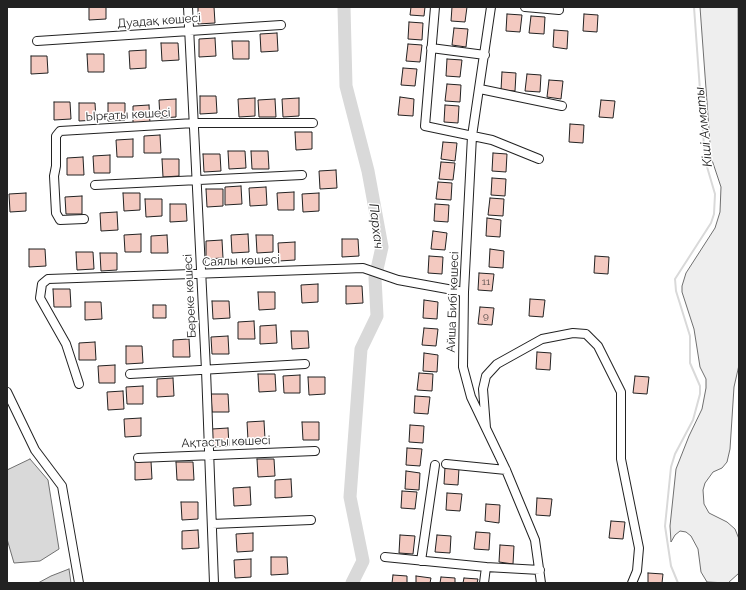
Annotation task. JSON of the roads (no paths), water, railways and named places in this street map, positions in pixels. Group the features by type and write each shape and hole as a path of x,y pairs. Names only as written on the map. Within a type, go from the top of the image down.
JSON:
{"street":[{"name":"Береке көшесі","path":"188,7 206,370 214,583"},
{"path":"435,7 425,126 492,140 540,159"},
{"name":"Айша Бибі көшесі","path":"491,7 472,136 464,292 463,367 471,397 506,470 535,540 541,583"},
{"path":"525,7 559,10"},
{"name":"Дуадақ көшесі","path":"37,41 281,25"},
{"path":"432,48 484,55"},
{"path":"480,89 562,106"},
{"name":"Ырғаты көшесі","path":"84,220 60,220 57,217 54,176 58,132 194,123 313,123"},
{"path":"95,185 302,175"},
{"name":"Саялы көшесі","path":"79,384 66,344 40,298 42,284 48,279 201,275 363,268 398,280 464,292"},
{"path":"486,431 486,413 483,389 486,376 497,364 542,338 573,333 586,334 598,346 621,392 620,459 639,548 637,571 632,583"},
{"path":"130,374 305,364"},
{"path":"7,392 36,450 62,486 79,583"},
{"name":"Ақтасты көшесі","path":"138,458 208,454 315,451"},
{"path":"446,464 506,470"},
{"path":"421,561 435,465"},
{"path":"212,524 311,520"},
{"path":"385,557 486,567 540,570"},
{"path":"484,583 486,567"}],"waterway":[{"name":"Пархач","path":"344,7 346,86 368,171 382,247 375,278 377,316 361,349 350,497 363,561 352,583"},
{"name":"Кіші Алматы","path":"678,583 671,566 665,526 671,467 675,454 693,420 700,394 700,386 690,363 690,336 676,291 675,279 711,223 714,214 715,194 705,160 694,7"}]}
